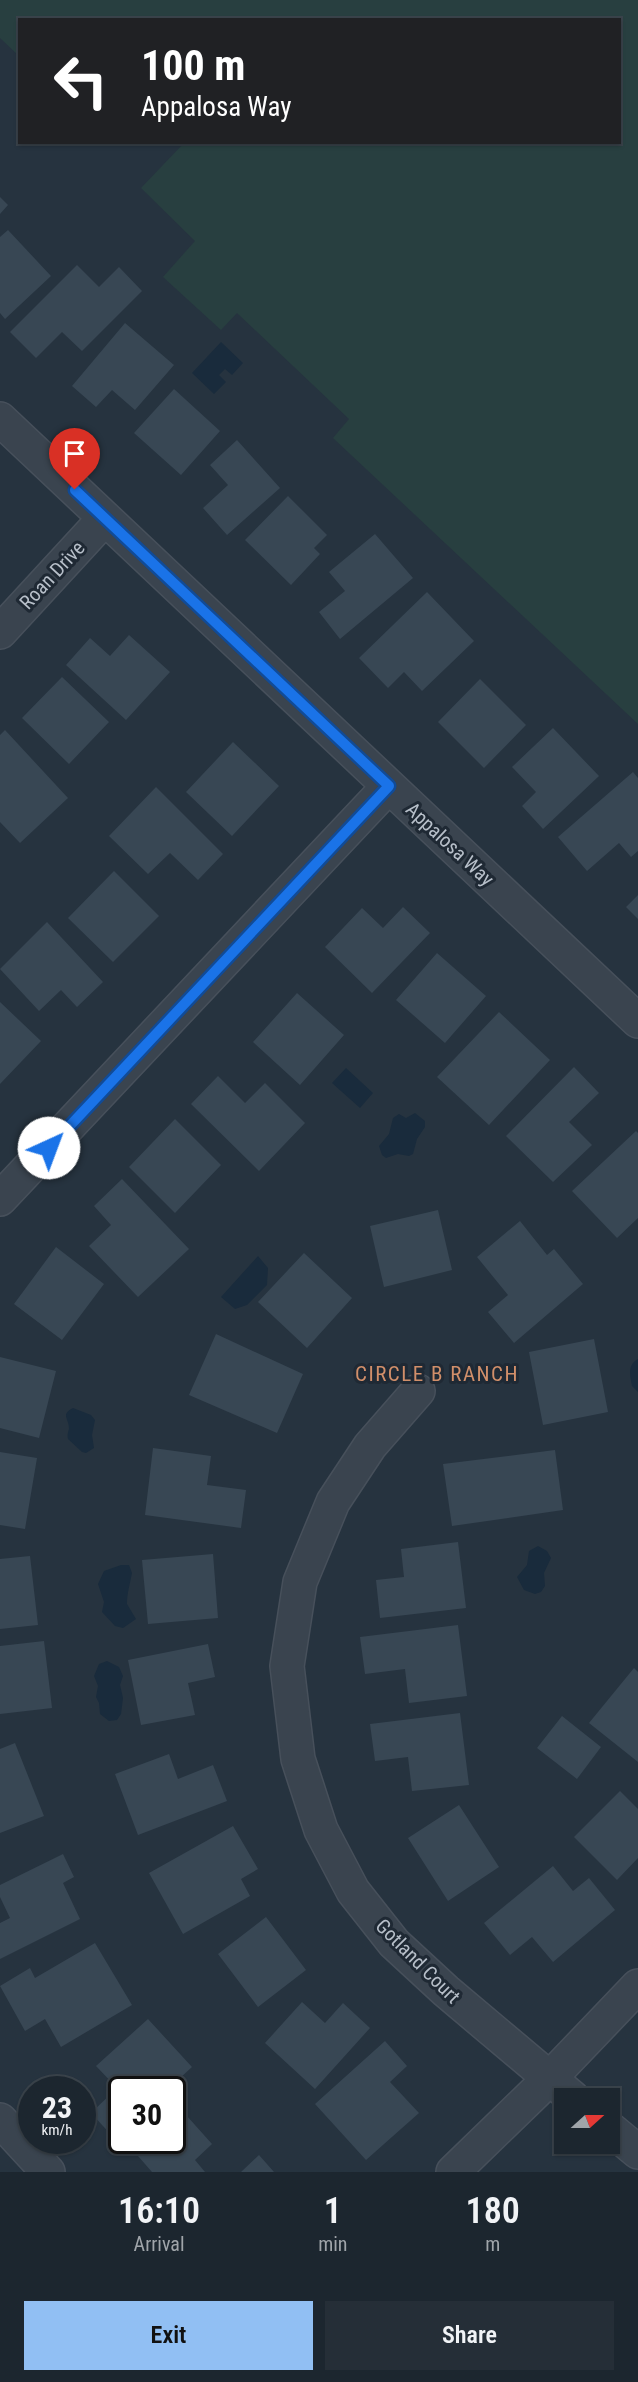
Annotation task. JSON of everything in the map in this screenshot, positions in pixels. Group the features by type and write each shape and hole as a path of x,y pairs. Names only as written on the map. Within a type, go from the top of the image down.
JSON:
{"street":[{"name":"Appalosa Way","path":"0,419 638,1021"},
{"name":"Roan Drive","path":"0,632 105,518"},
{"path":"0,1199 389,786"},
{"name":"Gotland Court","path":"418,1391 370,1446 333,1502 300,1582 287,1666 298,1759 321,1830 353,1891 394,1943 446,1991 560,2088"},
{"path":"562,2088 638,1986"},
{"path":"453,2172 554,2094"},
{"path":"0,2120 48,2172"},
{"path":"620,2137 638,2152"}],"green space":[{"path":"0,0 638,0 638,724 333,438 349,419 237,313 221,330 163,277 195,241 141,188 183,144 621,144 621,18 18,18 18,55 0,38"}],"water":[{"path":"221,342 243,363 232,375 225,369 219,375 226,382 214,394 192,373"},
{"path":"346,1068 373,1093 360,1108 332,1083"},
{"path":"415,1113 425,1121 425,1127 417,1139 413,1154 409,1156 398,1154 386,1158 382,1155 379,1146 389,1134 393,1118 399,1114 406,1118"},
{"path":"258,1256 268,1268 267,1285 247,1305 235,1309 221,1297"},
{"path":"638,1359 638,1392 632,1386 630,1374 632,1364"},
{"path":"73,1408 91,1415 95,1420 92,1435 94,1448 86,1453 68,1439 69,1429 66,1415"},
{"path":"538,1546 547,1551 551,1558 544,1573 545,1586 541,1592 535,1594 524,1590 517,1577 527,1565 529,1551"},
{"path":"121,1565 129,1565 132,1573 127,1604 136,1619 123,1628 115,1626 102,1612 104,1602 98,1584 104,1571"},
{"path":"107,1661 119,1667 123,1676 120,1685 123,1698 121,1714 117,1720 109,1721 100,1714 96,1697 98,1686 94,1676 99,1664"}],"building":[{"path":"0,197 8,205 0,214"},
{"path":"8,230 51,276 5,319 0,313 0,237"},
{"path":"77,265 99,287 119,267 142,291 82,351 62,332 36,358 10,332"},
{"path":"125,323 174,365 135,410 112,390 96,407 72,386"},
{"path":"174,389 220,431 181,475 134,433"},
{"path":"237,440 280,488 227,535 203,508 228,485 210,465"},
{"path":"288,496 327,535 314,548 320,554 291,585 245,540"},
{"path":"375,534 413,578 340,639 319,612 345,591 329,572"},
{"path":"427,592 474,641 422,691 404,672 388,688 359,658"},
{"path":"129,635 170,672 126,720 66,665 90,638 110,656"},
{"path":"62,677 109,722 69,764 22,718"},
{"path":"480,679 526,725 484,768 438,722"},
{"path":"553,728 599,776 543,829 522,806 536,792 512,767"},
{"path":"5,730 68,798 20,843 0,822 0,735"},
{"path":"233,742 279,786 232,836 186,792"},
{"path":"633,772 638,778 638,851 631,857 619,843 587,871 558,837"},
{"path":"156,787 223,854 198,880 170,853 148,874 109,836"},
{"path":"114,871 159,916 113,962 68,918"},
{"path":"638,895 638,919 626,907"},
{"path":"403,907 430,933 372,993 325,947 362,908 383,928"},
{"path":"47,922 103,982 77,1007 61,990 39,1011 0,969"},
{"path":"437,953 486,996 445,1043 396,1000"},
{"path":"297,993 344,1035 300,1085 253,1042"},
{"path":"0,1002 41,1041 0,1084"},
{"path":"499,1012 550,1060 489,1125 437,1077"},
{"path":"574,1067 599,1093 569,1122 592,1145 553,1182 506,1136"},
{"path":"218,1076 245,1103 265,1083 305,1123 259,1171 191,1104"},
{"path":"175,1119 221,1165 175,1213 129,1167"},
{"path":"636,1131 638,1133 638,1218 617,1238 572,1191"},
{"path":"122,1179 189,1249 138,1297 89,1246 111,1225 94,1206"},
{"path":"438,1210 452,1270 384,1287 370,1226"},
{"path":"520,1221 547,1255 554,1249 583,1284 514,1343 488,1312 508,1295 477,1257"},
{"path":"56,1247 104,1284 62,1340 14,1304"},
{"path":"304,1253 352,1298 307,1348 258,1302"},
{"path":"216,1334 303,1374 277,1433 189,1395"},
{"path":"594,1339 608,1412 543,1425 529,1352"},
{"path":"0,1357 56,1371 39,1438 0,1428"},
{"path":"153,1448 211,1456 207,1485 246,1490 241,1528 145,1515"},
{"path":"555,1450 563,1510 452,1526 443,1464"},
{"path":"0,1452 37,1458 25,1529 0,1525"},
{"path":"458,1542 466,1608 380,1618 376,1580 404,1577 401,1549"},
{"path":"213,1554 218,1618 148,1624 142,1560"},
{"path":"30,1556 38,1625 0,1629 0,1559"},
{"path":"458,1625 467,1696 409,1703 405,1669 365,1674 360,1637"},
{"path":"44,1641 52,1708 0,1714 0,1646"},
{"path":"208,1644 215,1677 188,1683 195,1715 141,1725 128,1660"},
{"path":"634,1668 638,1672 638,1762 589,1723"},
{"path":"460,1713 469,1785 412,1791 408,1757 375,1761 370,1724"},
{"path":"562,1716 601,1747 577,1779 537,1748"},
{"path":"15,1743 44,1816 0,1833 0,1749"},
{"path":"169,1754 178,1779 213,1765 227,1801 138,1835 115,1774"},
{"path":"620,1791 638,1809 638,1858 617,1880 574,1837"},
{"path":"459,1805 499,1867 448,1901 408,1838"},
{"path":"233,1826 258,1869 241,1879 250,1896 183,1934 149,1873"},
{"path":"63,1854 74,1877 63,1883 80,1919 0,1959 0,1923 10,1918 0,1897 0,1885"},
{"path":"553,1866 573,1891 589,1878 615,1910 553,1962 532,1937 510,1955 484,1923"},
{"path":"266,1917 306,1970 258,2007 218,1954"},
{"path":"95,1943 132,2005 61,2047 45,2019 25,2031 0,1986 30,1968 35,1978"},
{"path":"302,2002 325,2023 343,2003 370,2028 315,2089 265,2043"},
{"path":"148,2019 192,2067 182,2076 108,2076 108,2079 96,2066"},
{"path":"385,2041 407,2066 390,2082 419,2113 366,2160 315,2104"},
{"path":"108,2097 108,2131 96,2118 96,2108"},
{"path":"186,2115 212,2144 195,2160 205,2172 152,2172 136,2154 186,2154"},
{"path":"259,2155 274,2172 241,2172"}],"district":[{"name":"CIRCLE B RANCH","path":"437,1374"}],"route":[{"path":"49,1148 389,786 75,490"}]}
